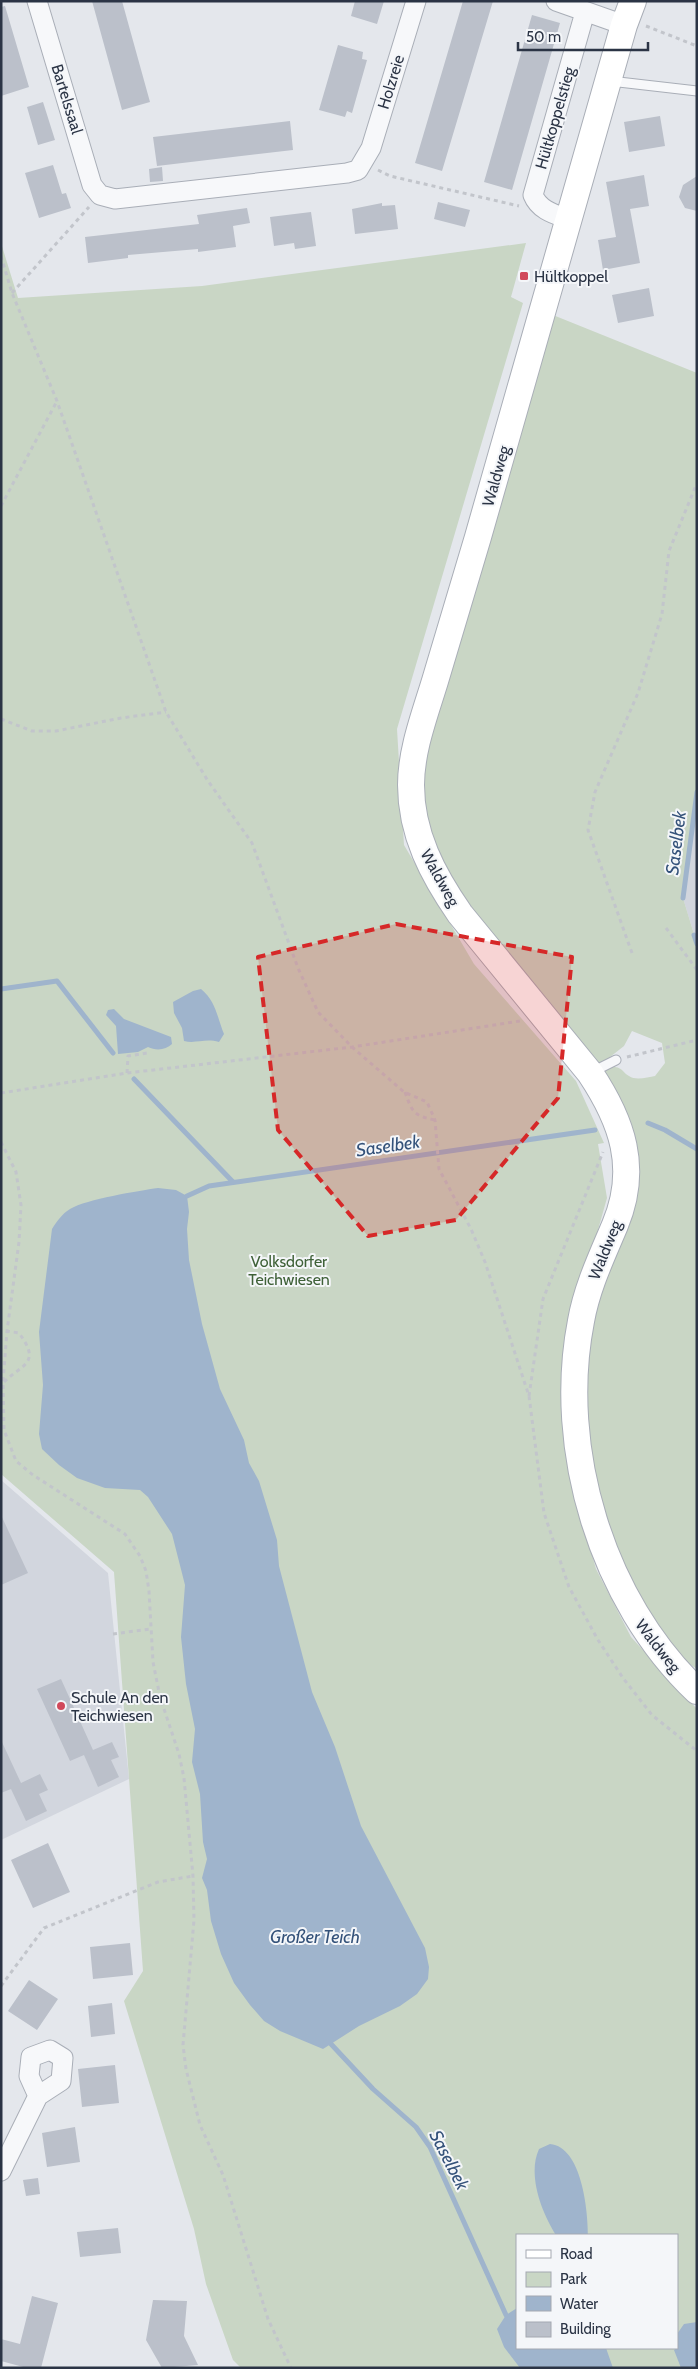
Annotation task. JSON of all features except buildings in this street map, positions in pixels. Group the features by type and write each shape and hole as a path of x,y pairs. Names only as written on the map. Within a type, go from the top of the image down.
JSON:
{"main road":[{"name":"Waldweg","path":"627,15 490,495 419,733 411,782 412,808 416,831 425,854 449,898 590,1073 605,1095 619,1125 623,1144 626,1182 622,1208 594,1275 581,1318 573,1388 578,1444 594,1519 620,1588 632,1611 660,1653 697,1691"}],"street":[{"name":"Bartelssaal","path":"37,1 92,185 100,195"},
{"name":"Holzreie","path":"100,195 115,199 347,173 358,170 371,148 416,1"},
{"path":"556,1 585,12 627,15"},
{"name":"Hültkoppelstieg","path":"533,195 585,12"},
{"path":"533,195 536,203 547,211 568,219"},
{"path":"1,2171 38,2096"}],"lane":[{"path":"608,81 697,91"},
{"path":"590,1073 616,1060"}],"path":[{"path":"627,15 697,46"},
{"path":"382,172 390,176 524,208 533,195"},
{"path":"12,293 100,195"},
{"path":"1,256 12,293 57,401 166,712 208,781 252,843 298,968 318,1012 352,1047 404,1092 427,1102 436,1120 439,1169 472,1230 529,1396 544,1513 569,1587 598,1640 623,1678 652,1715 697,1752"},
{"path":"1,506 57,401"},
{"path":"632,953 588,830 595,792 641,684 662,614 669,551 697,483"},
{"path":"1,719 32,731 56,731 121,718 166,712"},
{"path":"666,928 697,970"},
{"path":"1,1093 127,1073 352,1047 471,1030 545,1016"},
{"path":"616,1060 697,1040"},
{"path":"127,1073 128,1056 147,1054 149,1051"},
{"path":"404,1092 410,1108 419,1117 436,1120"},
{"path":"1,1142 16,1172 21,1205 19,1242 2,1383 4,1430 16,1461 33,1475 125,1534 140,1556 149,1591 153,1662 160,1698 179,1754 184,1778 193,1876 194,1920 184,2044 186,2069 200,2125 223,2176 268,2319 291,2368"},
{"path":"529,1396 543,1298 603,1151"},
{"path":"2,1383 10,1376 24,1369 29,1358 26,1343 19,1333 7,1331"},
{"path":"113,1634 150,1629"},
{"path":"1,1986 44,1928 158,1882 193,1876"}],"highlighted area":[{"path":"396,924 572,957 558,1098 456,1220 368,1236 278,1130 258,957"}],"shaded area":[{"path":"697,792 697,944 683,898"},
{"name":"Schule An den Teichwiesen","path":"1,1480 108,1573 129,1779 1,1840"}],"green space":[{"name":"Volksdorfer Teichwiesen","path":"1,243 18,298 202,286 526,243 511,297 523,303 397,729 404,845 474,964 576,1081 604,1143 598,1144 607,1198 573,1318 562,1380 570,1477 596,1569 631,1637 697,1709 697,2368 241,2368 233,2360 206,2284 194,2229 124,2001 143,1971 114,1572 1,1474"},
{"path":"543,311 697,373 697,792 683,898 697,944 697,1669 648,1636 619,1588 573,1389 625,1195 590,1074 612,1063 627,1075 635,1078 655,1076 665,1063 662,1043 632,1031 624,1046 610,1057 612,1062 590,1073 460,914 412,808"}],"water":[{"path":"201,989 210,999 216,1010 224,1034 219,1042 184,1041 182,1028 174,1013 173,1002 193,991"},
{"path":"114,1009 124,1019 171,1037 172,1044 167,1048 154,1049 148,1047 138,1052 118,1054 116,1026 106,1015 108,1010"},
{"name":"Großer Teich","path":"158,1188 176,1190 187,1196 189,1260 202,1324 220,1389 244,1440 249,1463 259,1481 277,1540 279,1566 312,1692 335,1747 361,1826 425,1948 429,1967 428,1979 417,1994 400,2006 359,2026 323,2049 280,2031 264,2021 250,2005 234,1983 221,1954 211,1921 207,1890 202,1878 207,1859 203,1842 200,1794 192,1762 195,1729 186,1684 181,1637 185,1585 172,1534 148,1497 140,1490 105,1488 77,1478 42,1449 39,1434 43,1385 39,1332 52,1229 65,1213 78,1205 113,1196"},
{"path":"550,2144 561,2148 569,2156 576,2168 587,2211 588,2234 555,2234 541,2205 535,2182 536,2159 539,2149"},
{"path":"516,2309 516,2349 606,2349 613,2368 520,2368 504,2347 497,2329 506,2315"},
{"path":"697,2322 697,2368 681,2368 674,2350 678,2349 678,2333 684,2324"}],"waterway":[{"name":"Saselbek","path":"683,898 697,792"},
{"name":"Saselbek","path":"694,935 697,944"},
{"path":"1,989 57,981 113,1053"},
{"path":"134,1079 233,1182"},
{"name":"Saselbek","path":"648,1123 665,1130 697,1149"},
{"name":"Saselbek","path":"187,1196 209,1186 595,1130"},
{"name":"Saselbek","path":"331,2044 373,2089 416,2127 430,2147 506,2315"}],"place":[{"name":"Hültkoppel","path":"524,276"},
{"name":"Schule An den Teichwiesen","path":"61,1706"}]}
